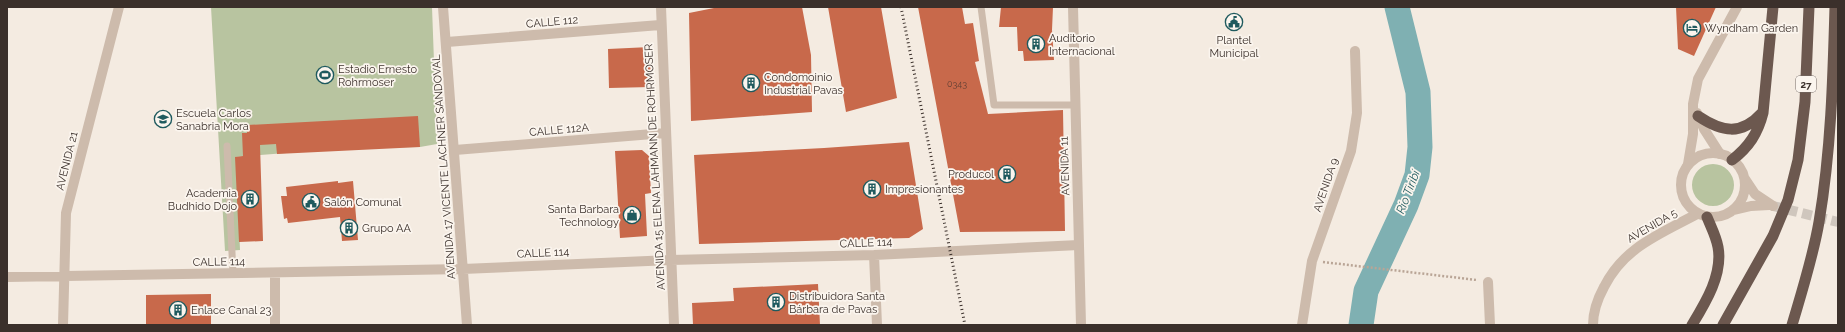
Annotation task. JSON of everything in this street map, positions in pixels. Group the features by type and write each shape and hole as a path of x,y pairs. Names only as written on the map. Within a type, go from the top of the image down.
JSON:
{"highway":[{"path":"1732,160 1744,151 1753,140 1763,113 1772,7"},
{"name":"27","path":"1723,325 1773,236 1788,200 1798,160 1805,102 1809,7"},
{"path":"1792,325 1811,262 1820,222 1832,104 1835,7"},
{"path":"1698,116 1720,128 1732,130 1749,124 1763,113"},
{"path":"1692,325 1715,280 1719,257 1716,240 1702,216"}],"street":[{"name":"AVENIDA 21","path":"63,325 63,276 66,213 119,7"},
{"name":"AVENIDA 17 VICENTE LACHNER SANDOVAL","path":"443,7 447,42 467,325"},
{"name":"AVENIDA 15 ELENA LAHMANN DE ROHRMOSER","path":"661,7 660,25 674,325"},
{"name":"AVENIDA 11","path":"1073,7 1081,325"},
{"path":"1737,7 1698,79 1693,104 1693,134 1688,164 1681,179 1682,195 1691,209 1702,216 1721,217 1734,210 1751,206 1771,205 1755,194 1744,179"},
{"name":"CALLE 112","path":"447,42 660,25"},
{"name":"AVENIDA 9","path":"1302,325 1312,261 1351,151 1357,113 1355,51"},
{"path":"1693,104 1711,142 1720,154"},
{"name":"CALLE 112A","path":"455,150 665,133"},
{"path":"1688,164 1699,156 1713,153 1720,154 1732,160 1742,172 1744,179 1743,196 1734,210"},
{"name":"AVENIDA 5","path":"1593,325 1598,298 1608,278 1631,251 1653,237 1702,216"},
{"name":"CALLE 114","path":"7,277 463,269 671,260 874,255 1079,245"},
{"path":"874,255 877,325"},
{"path":"275,273 275,325"},
{"path":"1488,282 1490,325"}],"lane":[{"path":"981,7 994,105 1075,105"},
{"path":"227,146 233,274"}],"path":[{"path":"1324,262 1464,279"}],"green space":[{"name":"Estadio Ernesto Rohrmoser","path":"211,7 432,7 437,144 420,147 350,148 236,157 240,250 225,251"},
{"path":"1709,164 1717,164 1725,167 1731,173 1734,185 1731,197 1725,203 1717,206 1709,206 1701,203 1695,197 1692,189 1692,181 1695,173 1701,167"}],"building":[{"name":"Condomoinio Industrial Pavas","path":"719,7 802,7 811,55 812,112 691,121 689,13"},
{"path":"828,7 881,7 897,98 846,112"},
{"name":"Producol","path":"918,7 962,7 965,24 973,23 979,61 975,62 988,114 1063,110 1065,231 960,232"},
{"path":"1001,7 1053,7 1052,30 1054,60 1024,61 1023,51 1018,51 1017,27 999,27"},
{"name":"Wyndham Garden","path":"1676,7 1716,7 1694,56 1678,49"},
{"path":"650,47 651,87 609,88 608,49"},
{"path":"418,116 420,147 277,154 276,144 260,145 263,241 239,242 235,157 243,156 242,133 247,133 247,125"},
{"path":"909,142 923,229 909,238 699,244 694,155"},
{"name":"Santa Barbara Technology","path":"642,150 649,156 651,193 645,194 647,236 620,238 615,151"},
{"name":"Salón Comunal","path":"338,181 338,183 353,181 358,240 342,241 340,217 288,223 287,218 284,219 281,196 287,196 286,187"},
{"name":"Distribuidora Santa Bárbara de Pavas","path":"818,284 820,325 693,325 692,303 734,301 733,288"},
{"name":"Enlace Canal 23","path":"211,294 211,325 146,325 146,295"}],"waterway":[{"name":"Río Tiribí","path":"1361,325 1366,291 1406,205 1417,175 1420,147 1418,92 1397,7"}],"tunnel":[{"path":"1773,206 1838,222"}],"railway":[{"path":"901,7 965,325"}],"place":[{"name":"Plantel Municipal","path":"1234,22"},
{"name":"Wyndham Garden","path":"1692,28"},
{"name":"Auditorio Internacional","path":"1036,44"},
{"name":"Estadio Ernesto Rohrmoser","path":"325,75"},
{"name":"Condomoinio Industrial Pavas","path":"751,83"},
{"name":"Escuela Carlos Sanabria Mora","path":"163,119"},
{"name":"Producol","path":"1007,174"},
{"name":"Impresionantes","path":"872,189"},
{"name":"Academia Budhido Dojo","path":"250,199"},
{"name":"Salón Comunal","path":"311,202"},
{"name":"Santa Barbara Technology","path":"632,215"},
{"name":"Grupo AA","path":"349,228"},
{"name":"Distribuidora Santa Bárbara de Pavas","path":"776,302"},
{"name":"Enlace Canal 23","path":"178,310"}]}
